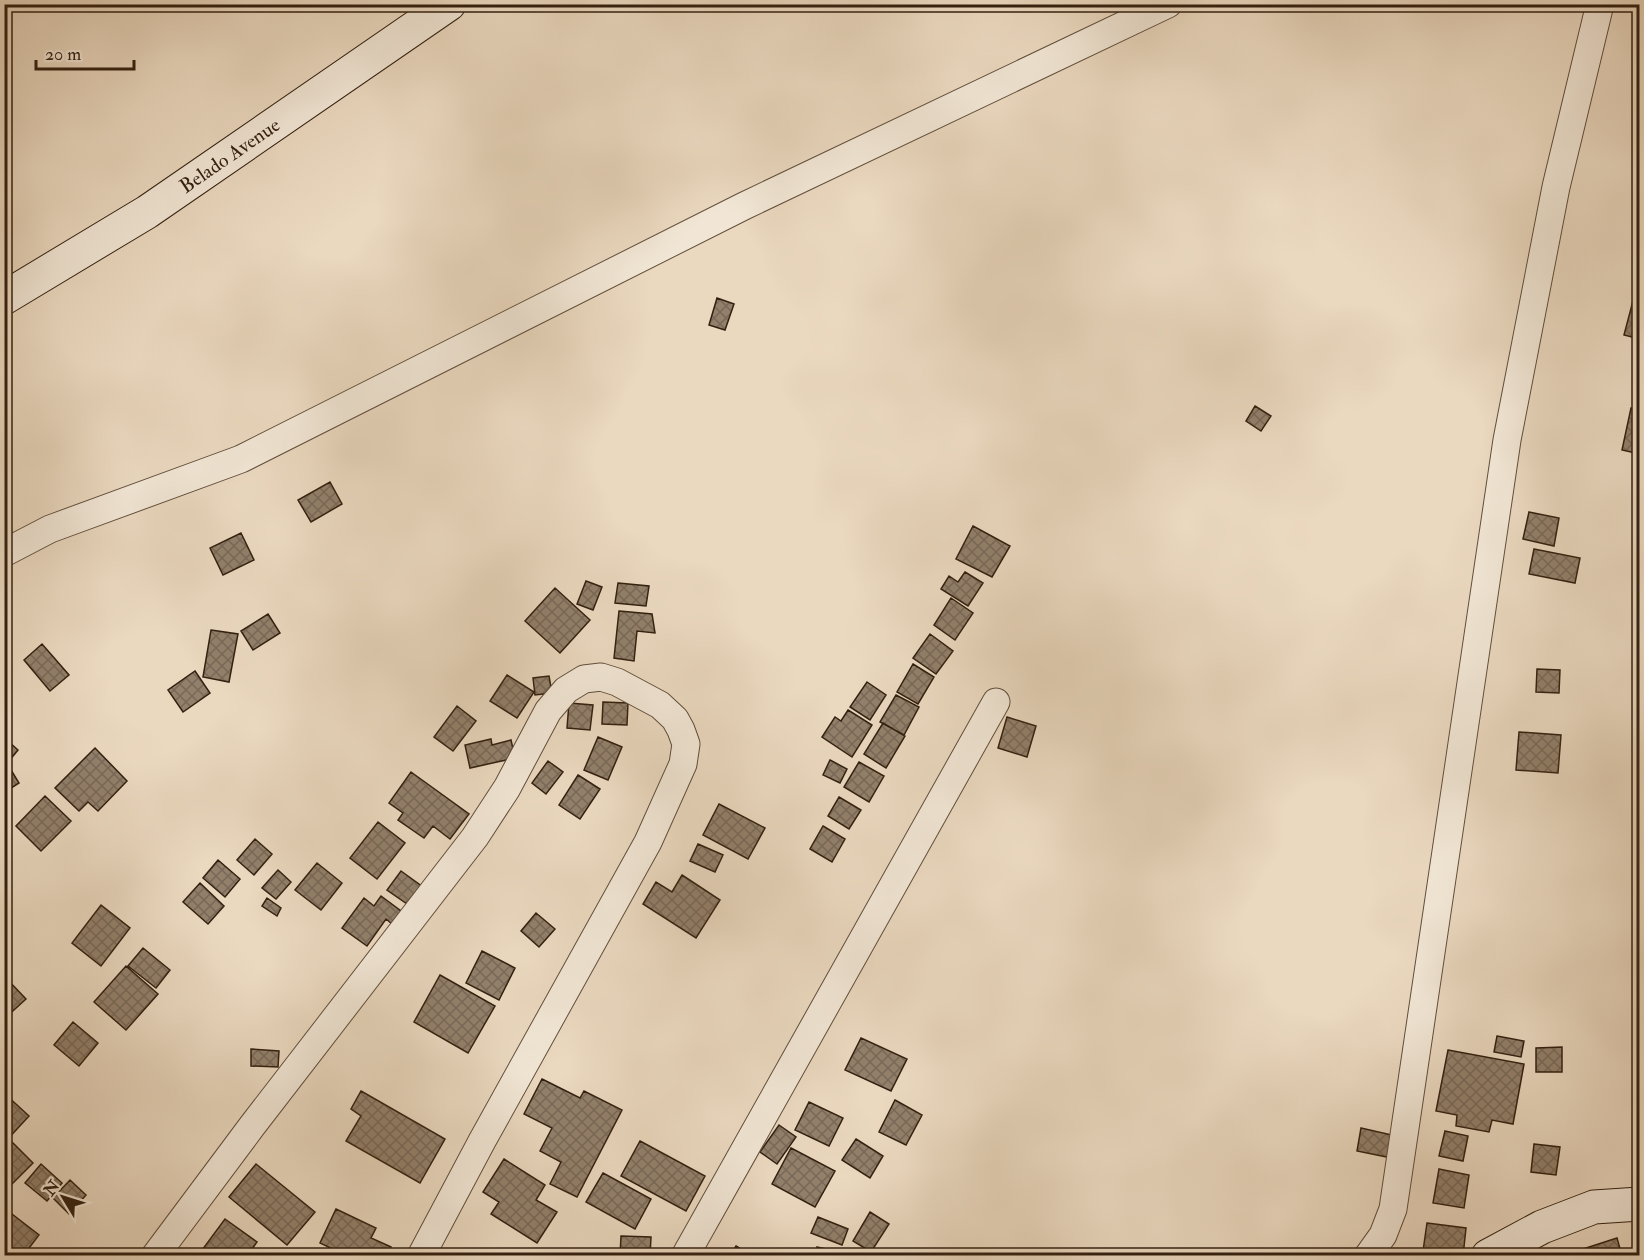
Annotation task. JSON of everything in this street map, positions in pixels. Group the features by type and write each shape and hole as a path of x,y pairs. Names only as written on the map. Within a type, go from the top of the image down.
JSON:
{"street":[{"name":"Belado Avenue","path":"4,298 147,212 449,4"},
{"path":"4,553 50,529 241,459 744,206 1168,4"},
{"path":"1368,1256 1383,1235 1393,1209 1508,440 1556,187 1600,4"},
{"path":"155,1256 252,1126 475,837 507,788 548,711 566,690 584,679 601,677 617,682 660,705 675,719 686,744 683,764 648,842 482,1141 421,1256"},
{"path":"685,1256 996,702"},
{"path":"1488,1256 1542,1227 1594,1207 1640,1204"}],"building":[{"path":"1634,297 1640,298 1640,339 1624,335"},
{"path":"717,298 734,304 725,330 709,325"},
{"path":"1255,406 1271,416 1261,431 1246,421"},
{"path":"1631,408 1640,409 1640,454 1622,450"},
{"path":"330,482 342,504 311,522 298,500"},
{"path":"1529,512 1559,518 1554,546 1523,539"},
{"path":"973,526 1010,546 992,577 956,559"},
{"path":"241,533 254,560 223,575 210,548"},
{"path":"1534,549 1580,558 1575,583 1529,574"},
{"path":"965,572 983,583 968,606 941,589 949,576 958,582"},
{"path":"586,581 602,587 593,610 577,604"},
{"path":"618,583 649,586 646,606 615,603"},
{"path":"555,588 590,620 560,653 525,621"},
{"path":"951,598 973,613 955,640 934,625"},
{"path":"619,611 652,614 655,633 637,631 634,661 614,658"},
{"path":"268,614 280,633 253,650 241,631"},
{"path":"211,630 238,634 229,682 203,677"},
{"path":"930,634 953,651 936,674 913,658"},
{"path":"42,644 69,675 50,691 24,660"},
{"path":"913,664 934,677 918,704 897,692"},
{"path":"1537,669 1560,670 1559,693 1536,692"},
{"path":"195,671 210,693 183,712 168,690"},
{"path":"507,675 534,692 517,718 490,701"},
{"path":"549,676 552,693 535,695 533,678"},
{"path":"867,682 886,695 870,720 850,707"},
{"path":"896,695 919,707 904,735 880,722"},
{"path":"603,702 628,703 627,725 602,724"},
{"path":"569,703 593,705 590,730 567,728"},
{"path":"457,706 476,721 453,751 434,737"},
{"path":"848,710 872,725 852,757 822,737 835,717 841,721"},
{"path":"1007,717 1036,726 1027,757 998,748"},
{"path":"883,723 905,736 886,768 864,754"},
{"path":"1519,732 1561,735 1558,773 1516,770"},
{"path":"598,737 622,747 608,780 584,770"},
{"path":"491,739 492,745 511,740 515,758 470,768 465,745"},
{"path":"9,742 18,750 4,767 4,747"},
{"path":"95,748 127,781 98,811 88,802 79,811 55,788"},
{"path":"830,760 847,769 840,783 823,775"},
{"path":"548,761 563,772 546,794 532,783"},
{"path":"859,762 884,776 869,802 844,787"},
{"path":"11,770 19,783 5,792 4,773"},
{"path":"411,772 469,814 450,839 433,826 424,838 398,820 403,813 389,803"},
{"path":"578,775 600,789 580,819 559,805"},
{"path":"45,796 71,821 41,851 16,826"},
{"path":"839,797 861,810 849,829 828,816"},
{"path":"719,804 765,828 748,859 703,835"},
{"path":"378,822 405,843 377,879 350,858"},
{"path":"823,826 845,839 832,862 810,849"},
{"path":"255,839 272,854 254,875 237,860"},
{"path":"698,844 723,855 715,872 690,861"},
{"path":"218,860 240,879 225,897 203,878"},
{"path":"317,863 342,883 321,910 295,890"},
{"path":"278,870 291,882 276,899 262,888"},
{"path":"401,871 423,887 410,906 387,890"},
{"path":"682,875 720,900 696,938 643,904 656,882 672,892"},
{"path":"200,883 224,906 208,924 183,902"},
{"path":"381,896 401,911 392,924 386,919 367,946 342,928 364,898 374,906"},
{"path":"267,898 281,908 277,916 262,906"},
{"path":"101,905 130,928 101,966 72,943"},
{"path":"536,913 555,929 539,947 521,931"},
{"path":"143,948 170,970 156,988 128,966"},
{"path":"482,951 515,968 499,1000 466,983"},
{"path":"126,966 158,994 126,1030 94,1002"},
{"path":"440,975 495,1006 468,1053 414,1022"},
{"path":"4,977 26,999 4,1019"},
{"path":"73,1022 98,1043 79,1066 54,1045"},
{"path":"1497,1036 1524,1041 1521,1057 1494,1052"},
{"path":"861,1038 907,1059 891,1091 845,1070"},
{"path":"1562,1047 1562,1072 1536,1072 1536,1048"},
{"path":"251,1049 279,1051 278,1067 251,1066"},
{"path":"1448,1050 1524,1064 1513,1124 1492,1120 1489,1132 1456,1126 1457,1115 1436,1111"},
{"path":"542,1079 580,1098 584,1091 622,1110 577,1197 550,1184 561,1162 540,1151 552,1128 524,1114"},
{"path":"361,1091 445,1139 420,1183 346,1141 361,1116 351,1109"},
{"path":"4,1093 29,1116 4,1143"},
{"path":"895,1100 922,1115 906,1145 879,1132"},
{"path":"809,1102 843,1118 829,1146 795,1130"},
{"path":"779,1125 796,1137 777,1164 760,1152"},
{"path":"1361,1128 1392,1135 1387,1157 1357,1151"},
{"path":"1445,1131 1468,1136 1463,1161 1439,1156"},
{"path":"856,1139 883,1156 870,1178 842,1160"},
{"path":"11,1141 33,1163 7,1189 4,1186 4,1148"},
{"path":"640,1141 705,1176 686,1211 621,1176"},
{"path":"1534,1144 1560,1147 1556,1175 1531,1172"},
{"path":"791,1148 835,1171 815,1207 772,1184"},
{"path":"504,1159 545,1185 536,1200 557,1212 537,1243 491,1214 499,1202 483,1192"},
{"path":"41,1164 62,1183 47,1201 25,1183"},
{"path":"256,1164 315,1212 287,1245 229,1197"},
{"path":"1439,1169 1469,1175 1464,1208 1433,1203"},
{"path":"603,1173 651,1199 635,1229 586,1202"},
{"path":"70,1180 86,1195 69,1214 53,1198"},
{"path":"336,1209 376,1228 371,1238 391,1247 387,1256 347,1256 320,1243"},
{"path":"870,1212 889,1224 871,1252 853,1241"},
{"path":"12,1214 39,1235 23,1256 4,1256 4,1218 7,1220"},
{"path":"818,1217 848,1229 842,1245 811,1233"},
{"path":"225,1219 257,1242 247,1256 210,1256 202,1250"},
{"path":"1427,1223 1466,1228 1463,1256 1423,1251"},
{"path":"621,1236 651,1237 650,1256 620,1256"},
{"path":"1617,1238 1622,1256 1585,1256 1583,1249"},
{"path":"736,1246 753,1256 730,1256"},
{"path":"817,1247 840,1252 840,1256 815,1256"}]}
